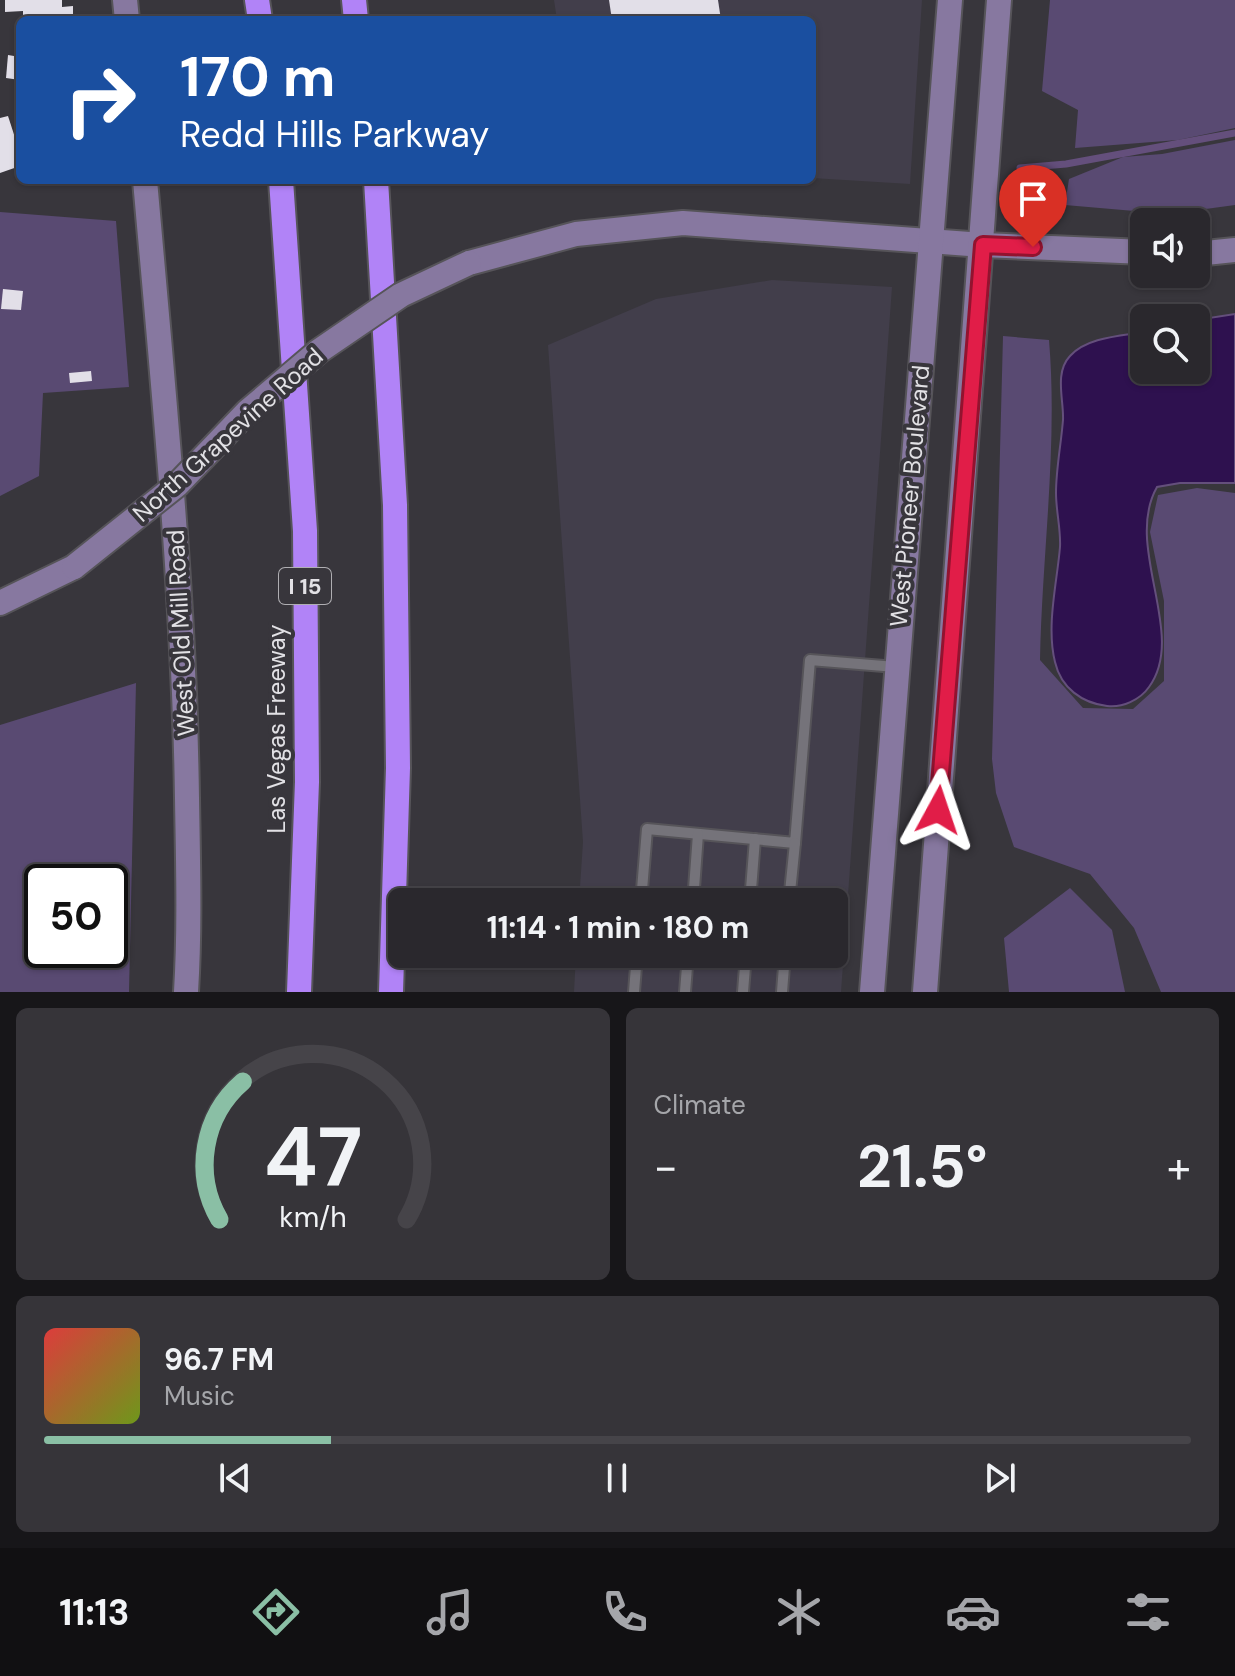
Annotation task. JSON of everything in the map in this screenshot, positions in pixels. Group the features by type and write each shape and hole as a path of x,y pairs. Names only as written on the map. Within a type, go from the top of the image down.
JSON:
{"highway":[{"name":"Las Vegas Freeway","path":"281,184 305,531 307,782 299,992"},
{"path":"376,184 395,505 398,768 391,992"}],"main road":[{"name":"West Pioneer Boulevard","path":"872,992 950,0"},
{"path":"925,992 999,0"},
{"name":"West Old Mill Road","path":"145,184 179,562 187,823 186,992"},
{"name":"North Grapevine Road","path":"0,603 74,567 178,484 247,412 319,351 401,295 469,263 576,234 683,223 931,242 1130,251"},
{"path":"1210,253 1235,250"}],"lane":[{"path":"790,888 810,660 896,667"},
{"path":"642,888 647,829 795,843"},
{"path":"694,888 698,834"},
{"path":"751,888 755,839"},
{"path":"634,992 636,968"},
{"path":"685,992 687,968"},
{"path":"743,992 745,968"},
{"path":"782,992 784,968"}],"shaded area":[{"path":"554,0 922,0 910,184 816,178 816,16 556,16"},
{"path":"1050,0 1235,0 1235,128 1178,140 1075,148 1078,110 1042,91"},
{"path":"1235,140 1235,205 1210,208 1130,208 1130,211 1065,205 1069,179 1123,157 1162,154"},
{"path":"0,212 116,221 129,387 43,393 39,476 0,496"},
{"path":"772,280 892,287 848,895 848,888 580,888 583,842 548,345 656,299"},
{"path":"1235,314 1235,483 1180,483 1157,487 1148,511 1147,536 1160,616 1162,642 1159,666 1149,687 1130,702 1113,706 1089,702 1067,687 1058,671 1053,648 1052,619 1060,547 1056,493 1063,420 1062,370 1070,356 1086,345 1130,334 1130,384 1210,384 1210,318"},
{"path":"1003,336 1049,340 1051,460 1040,660 1083,708 1133,709 1164,681 1164,601 1150,532 1158,495 1197,488 1235,493 1235,992 1161,992 1134,928 1090,874 1014,847 996,793 992,759"},
{"path":"136,683 129,992 0,992 0,725"},
{"path":"1070,888 1112,930 1125,992 1009,992 1004,938"},
{"path":"575,968 843,968 841,992 574,992"}],"building":[{"path":"5,0 62,0 62,7 73,6 73,16 23,16 23,11 5,12"},
{"path":"609,0 718,0 720,16 611,16"},
{"path":"8,55 16,56 16,79 6,78"},
{"path":"8,116 16,141 16,167 0,173 0,118"},
{"path":"3,289 23,291 21,310 1,309"},
{"path":"91,371 92,381 70,383 69,373"}],"waterway":[{"path":"1020,168 1066,164 1235,133"}],"route":[{"path":"938,810 983,245 1033,247"}]}
